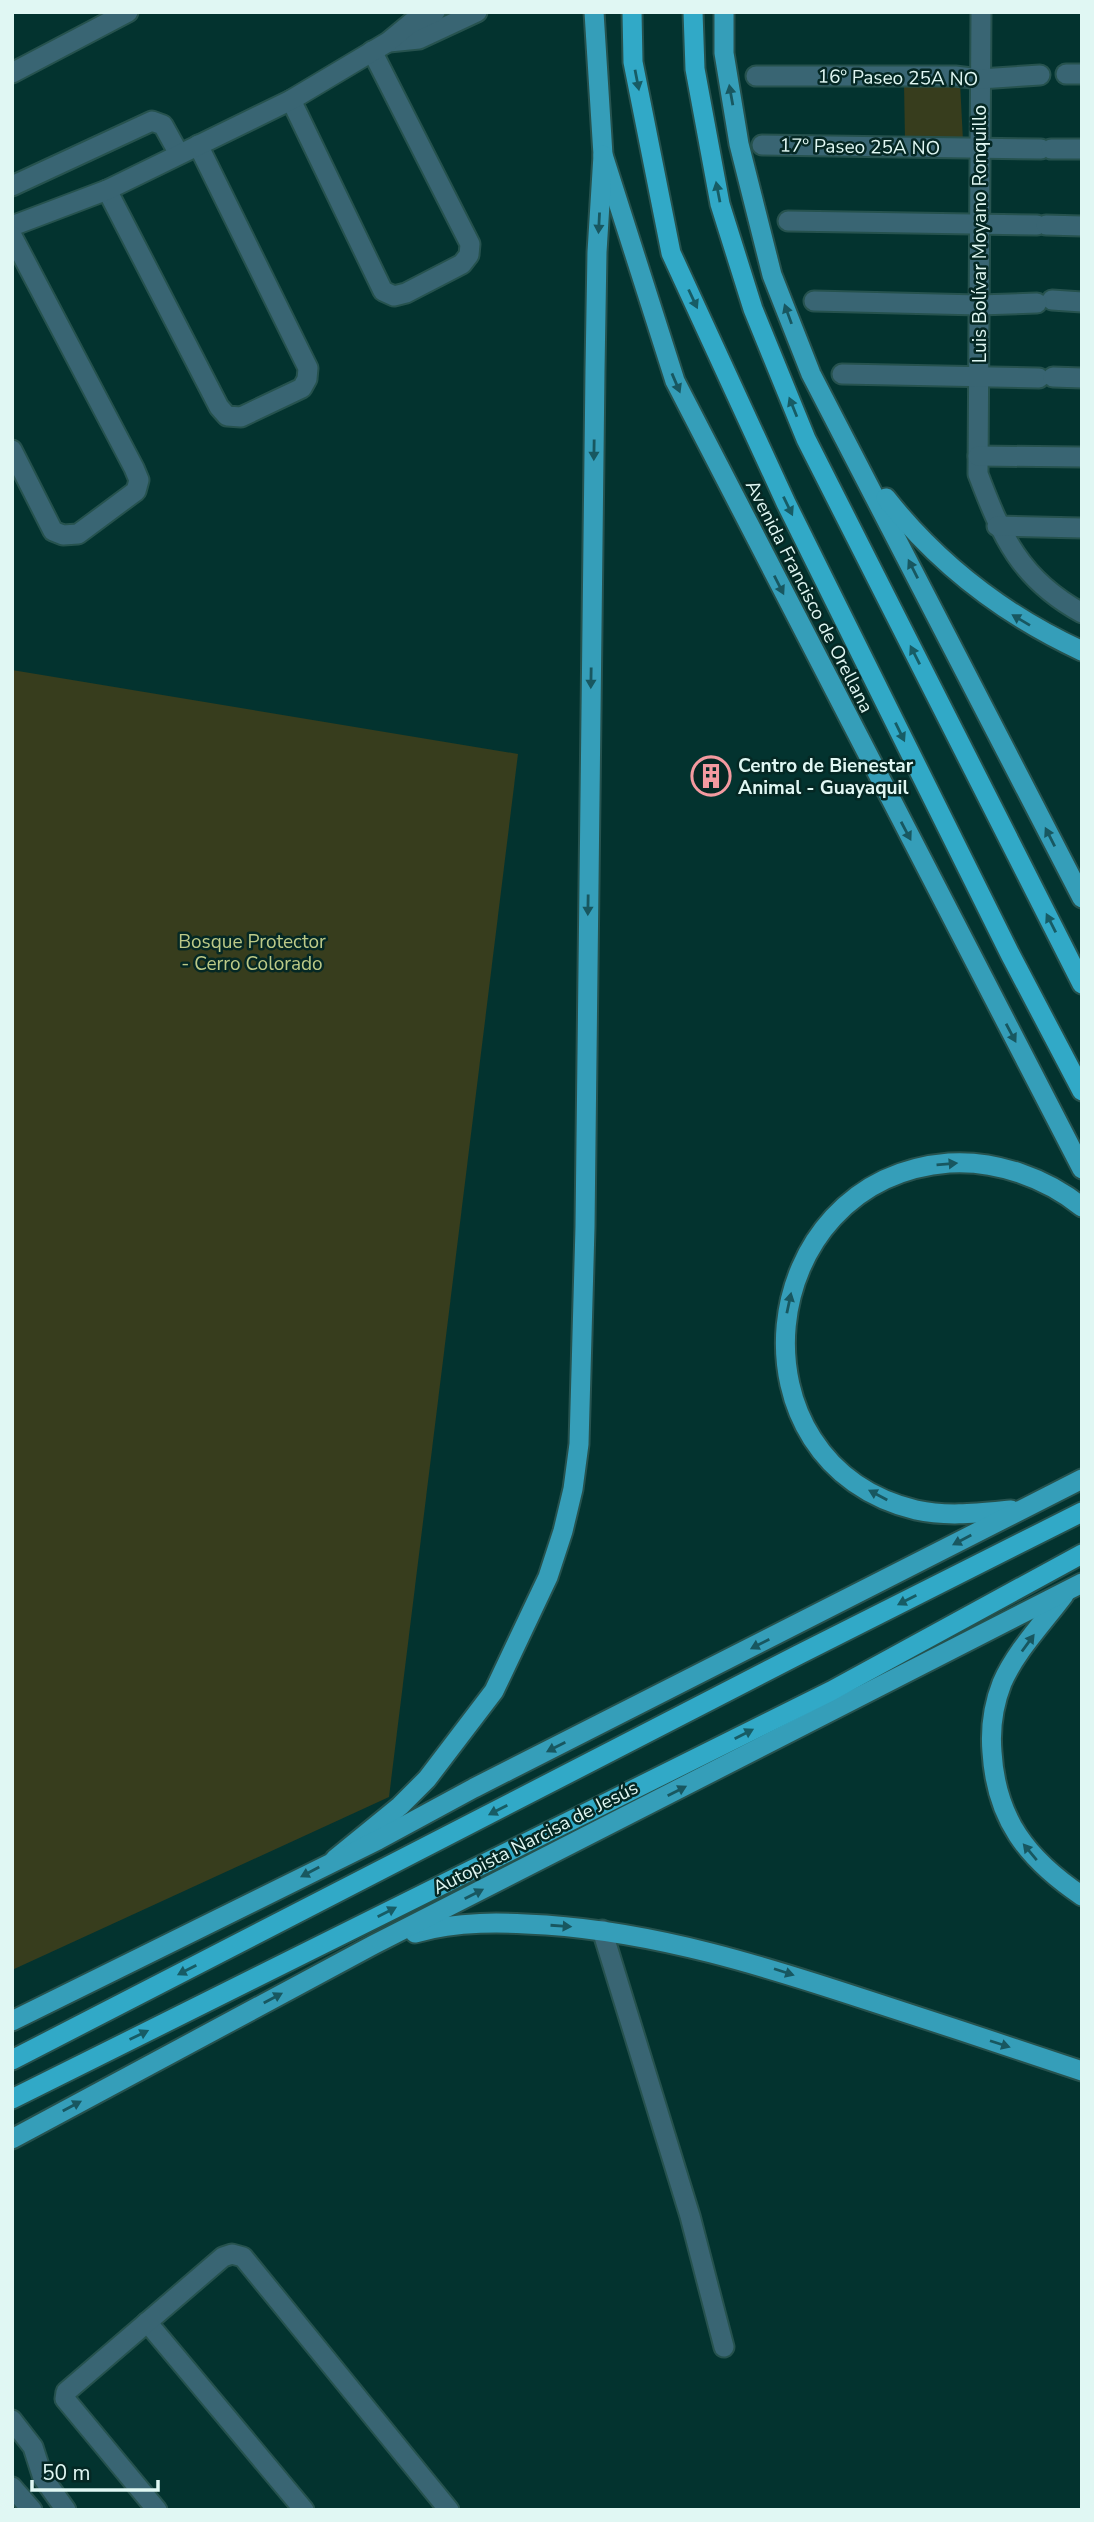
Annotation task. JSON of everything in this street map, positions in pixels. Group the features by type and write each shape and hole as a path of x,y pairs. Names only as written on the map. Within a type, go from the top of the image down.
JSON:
{"highway":[{"name":"Avenida Francisco de Orellana","path":"632,12 633,62 671,253 786,503 1010,954 1082,1091"},
{"path":"693,12 695,69 720,204 753,309 806,439 1082,984"},
{"path":"12,2060 798,1655 1082,1512"},
{"name":"Autopista Narcisa de Jesús","path":"12,2099 831,1691 1077,1556"}],"main road":[{"name":"Avenida Francisco de Orellana","path":"594,12 603,155 675,381 1082,1169"},
{"path":"724,12 724,52 739,144 772,275 811,374 1082,898"},
{"path":"335,1859 400,1806 427,1779 451,1751 494,1691 548,1577 573,1489 579,1444 585,1227 595,344 603,155"},
{"path":"859,465 920,538 970,584 1026,623 1082,651"},
{"path":"1022,1508 967,1514 916,1510 892,1502 849,1477 819,1446 797,1406 786,1365 786,1320 794,1282 804,1259 830,1220 866,1190 913,1169 965,1162 988,1165 1034,1179 1082,1207"},
{"path":"12,2021 378,1840 474,1788 1082,1479"},
{"path":"1076,1586 1029,1641 1003,1682 991,1724 991,1747 997,1792 1016,1834 1048,1871 1082,1896"},
{"name":"Autopista Narcisa de Jesús","path":"12,2139 373,1945 1076,1586"},
{"path":"373,1945 432,1928 475,1923 602,1930 696,1948 770,1968 1082,2071"}],"street":[{"path":"12,74 128,12"},
{"path":"12,226 107,190 291,100 380,47 411,23 435,12"},
{"path":"380,47 419,39 477,12"},
{"name":"Luis Bolívar Moyano Ronquillo","path":"981,12 978,474 997,526 1024,569 1060,601 1082,613"},
{"path":"291,100 383,291 394,296 406,293 462,264 469,255 471,244 380,47"},
{"name":"16º Paseo 25A NO","path":"756,76 955,76 981,79 1040,75"},
{"path":"12,186 152,121 163,125 179,154"},
{"path":"107,190 219,407 227,416 241,417 302,388 308,369 198,145"},
{"name":"17º Paseo 25A NO","path":"762,145 1082,149"},
{"path":"788,221 1082,226"},
{"path":"12,236 134,468 139,480 136,491 78,534 63,536 53,531 12,450"},
{"path":"814,301 979,305 1082,302"},
{"path":"842,374 1082,378"},
{"path":"978,456 1082,457"},
{"path":"997,526 1082,527"},
{"path":"602,1930 691,2216 724,2347"},
{"path":"157,2510 65,2399 66,2392 222,2257 232,2254 243,2257 449,2510"},
{"path":"146,2322 304,2510"},
{"path":"12,2420 33,2447 43,2478 66,2510"},
{"path":"12,2487 32,2510"}],"green space":[{"path":"960,82 963,141 905,141 904,83"},
{"name":"Bosque Protector - Cerro Colorado","path":"12,670 518,754 389,1797 12,1970"}],"place":[{"name":"Centro de Bienestar Animal - Guayaquil","path":"711,776"}]}
